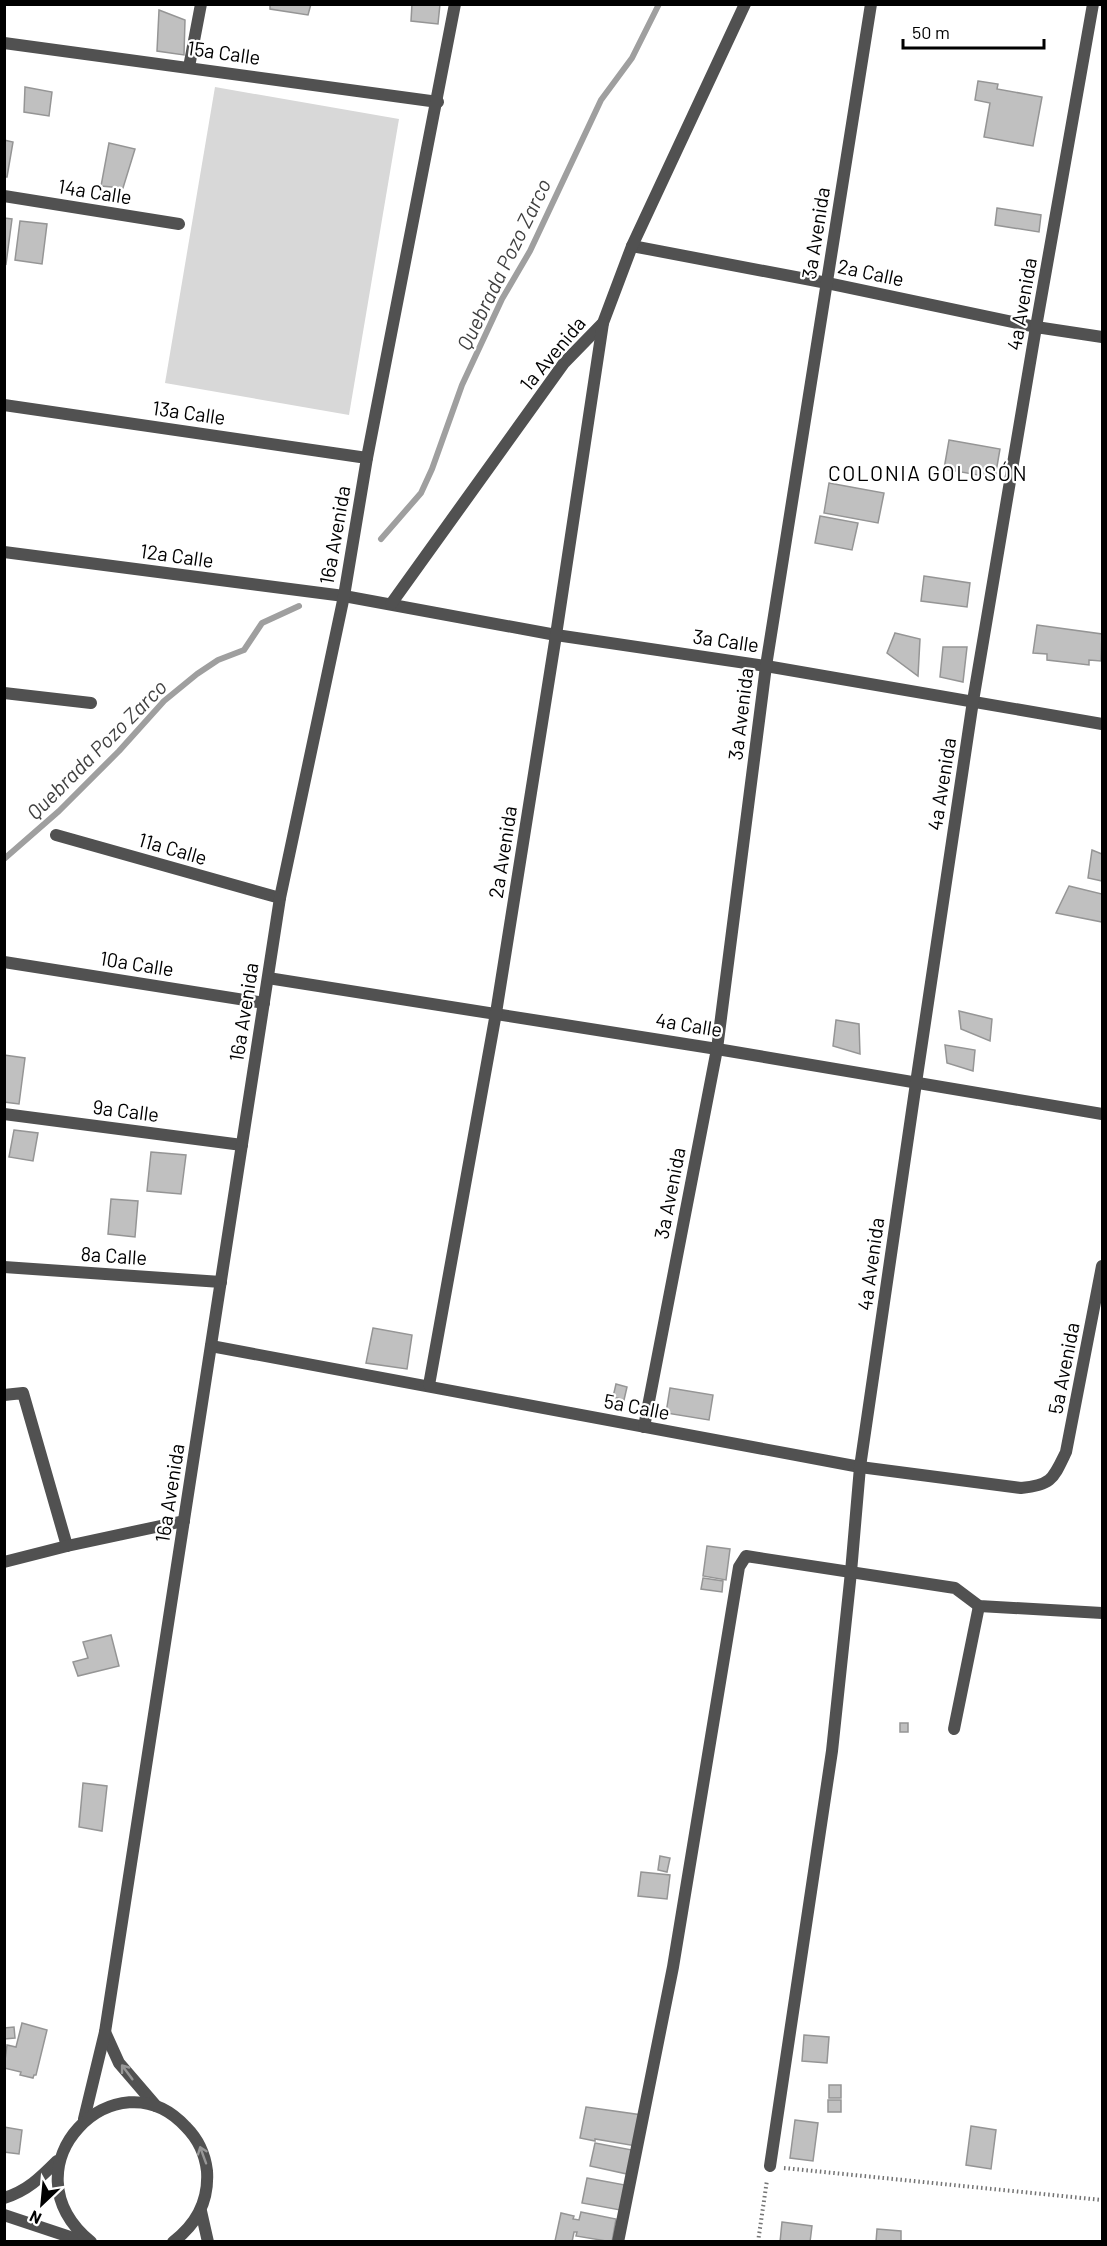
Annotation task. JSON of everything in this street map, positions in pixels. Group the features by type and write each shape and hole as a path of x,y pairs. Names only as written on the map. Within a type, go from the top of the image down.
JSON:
{"street":[{"path":"189,67 201,4"},
{"name":"16a Avenida","path":"84,2119 105,2032 280,898 344,596 367,458 438,102 455,4"},
{"name":"1a Avenida","path":"391,604 564,363 603,322 632,246 745,4"},
{"name":"3a Avenida","path":"644,1427 717,1048 766,666 871,4"},
{"name":"4a Avenida","path":"770,2166 832,1751 860,1467 973,701 1093,4"},
{"name":"15a Calle","path":"4,43 438,102"},
{"name":"14a Calle","path":"4,196 179,224"},
{"name":"2a Calle","path":"632,246 827,283 1036,327 1102,337"},
{"name":"2a Avenida","path":"429,1386 496,1013 603,322"},
{"name":"13a Calle","path":"4,405 367,458"},
{"name":"12a Calle","path":"4,552 344,596"},
{"name":"3a Calle","path":"344,596 556,636 766,666 1102,724"},
{"path":"4,693 91,703"},
{"name":"11a Calle","path":"56,835 280,898"},
{"name":"10a Calle","path":"4,962 264,1003"},
{"name":"4a Calle","path":"268,978 717,1048 1102,1114"},
{"name":"9a Calle","path":"4,1114 242,1144"},
{"name":"5a Avenida","path":"1054,1476 1066,1452 1102,1266"},
{"name":"8a Calle","path":"4,1267 221,1282"},
{"name":"5a Calle","path":"211,1346 860,1467 1021,1488 1041,1486 1054,1476"},
{"path":"4,1395 23,1393 67,1546"},
{"path":"4,1562 184,1521"},
{"path":"618,2241 673,1967 739,1567 746,1556 954,1588 979,1606 1102,1613"},
{"path":"954,1729 979,1606"},
{"path":"105,2032 119,2063 156,2106 179,2119 196,2138 206,2161 208,2187 201,2211 186,2232 173,2241"},
{"path":"91,2241 76,2230 62,2210 56,2187 57,2161 67,2138 84,2119 106,2106 131,2102 156,2106"},
{"path":"4,2198 34,2184 57,2161"},
{"path":"201,2211 208,2241"},
{"path":"4,2215 85,2241"}],"path":[{"path":"758,2241 770,2166 1102,2200"}],"shaded area":[{"path":"215,87 399,119 349,415 165,383"}],"building":[{"path":"270,4 311,4 308,15 270,9"},
{"path":"412,4 440,4 438,24 411,21"},
{"path":"159,10 185,20 184,55 157,51"},
{"path":"978,81 998,84 997,89 1042,97 1033,146 984,137 990,103 975,100"},
{"path":"25,87 52,92 49,116 24,112"},
{"path":"4,140 13,142 7,177 4,177"},
{"path":"109,143 135,149 123,188 101,186"},
{"path":"997,208 1041,215 1039,232 995,225"},
{"path":"4,218 12,219 6,264 4,263"},
{"path":"20,221 47,224 42,264 15,260"},
{"path":"949,440 1000,449 995,478 944,469"},
{"path":"829,483 884,493 878,523 824,513"},
{"path":"820,516 858,523 852,550 815,543"},
{"path":"924,576 970,583 967,607 921,601"},
{"path":"1037,625 1102,634 1101,661 1089,660 1089,665 1047,660 1047,654 1033,653"},
{"path":"895,633 920,639 918,676 887,653"},
{"path":"943,647 967,647 963,682 940,677"},
{"path":"1092,850 1102,854 1102,881 1088,878"},
{"path":"1069,886 1102,894 1102,922 1056,913"},
{"path":"959,1011 992,1019 990,1041 961,1029"},
{"path":"836,1020 859,1024 860,1054 833,1046"},
{"path":"945,1045 975,1050 973,1071 947,1063"},
{"path":"4,1055 25,1058 19,1104 4,1102"},
{"path":"14,1130 38,1133 33,1161 9,1157"},
{"path":"151,1152 186,1155 181,1194 147,1191"},
{"path":"111,1199 138,1201 135,1237 108,1234"},
{"path":"373,1328 412,1335 407,1369 366,1363"},
{"path":"616,1384 627,1387 624,1400 613,1397"},
{"path":"670,1388 713,1395 709,1420 666,1413"},
{"path":"707,1546 730,1549 726,1580 703,1576"},
{"path":"703,1578 723,1581 722,1592 701,1589"},
{"path":"111,1635 119,1666 78,1676 73,1662 88,1658 83,1642"},
{"path":"900,1723 908,1723 908,1732 900,1732"},
{"path":"83,1783 107,1786 102,1831 79,1827"},
{"path":"660,1856 670,1858 667,1872 658,1870"},
{"path":"641,1872 670,1875 667,1899 638,1896"},
{"path":"22,2023 47,2030 36,2075 33,2078 4,2068 7,2045 16,2047"},
{"path":"14,2027 15,2038 4,2039 4,2028"},
{"path":"804,2035 829,2037 827,2063 802,2061"},
{"path":"829,2085 841,2085 841,2098 829,2098"},
{"path":"828,2100 841,2100 841,2112 828,2112"},
{"path":"586,2107 642,2115 636,2146 580,2138"},
{"path":"795,2120 818,2123 813,2161 790,2158"},
{"path":"971,2126 996,2130 991,2169 966,2165"},
{"path":"4,2127 22,2130 19,2154 4,2152"},
{"path":"595,2143 632,2150 627,2174 590,2166"},
{"path":"587,2178 625,2185 620,2210 582,2203"},
{"path":"581,2212 616,2219 612,2242 576,2236 577,2232 574,2232 572,2242 555,2241 561,2213 574,2216 573,2219 579,2220"},
{"path":"782,2222 812,2226 810,2242 780,2242"},
{"path":"877,2229 901,2231 901,2242 876,2242"}],"waterway":[{"name":"Quebrada Pozo Zarco","path":"381,539 421,493 462,385 502,299 530,251 601,100 632,58 659,4"},
{"name":"Quebrada Pozo Zarco","path":"4,859 59,811 119,751 164,701 218,660 244,650 262,623 299,606"}],"district":[{"name":"COLONIA GOLOSÓN","path":"928,472"}]}
